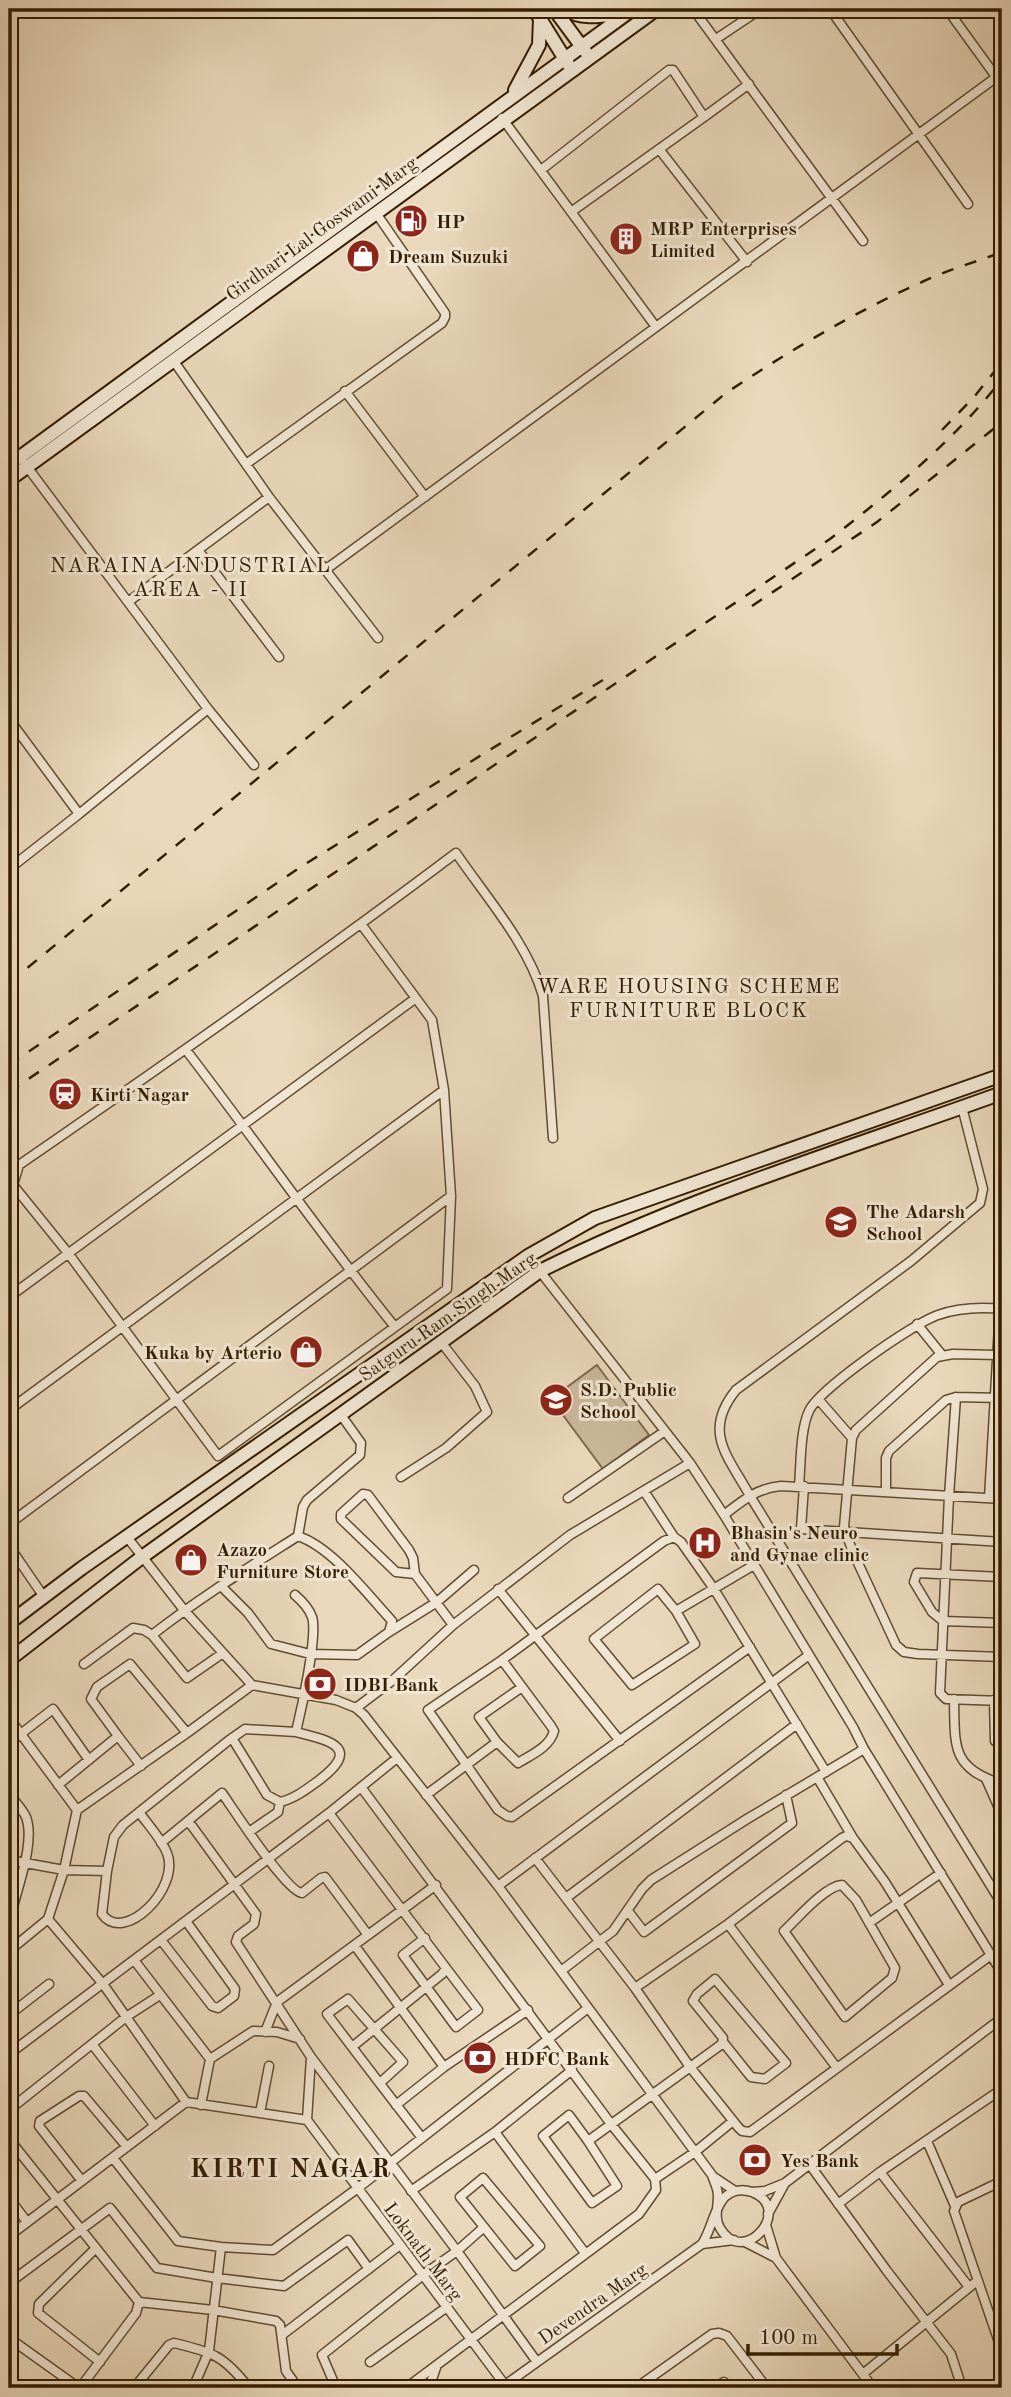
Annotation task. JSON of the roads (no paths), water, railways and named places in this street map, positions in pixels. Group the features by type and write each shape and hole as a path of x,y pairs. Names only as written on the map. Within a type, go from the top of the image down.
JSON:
{"main road":[{"path":"554,9 590,57"},
{"path":"565,9 572,14 596,17 631,10"},
{"name":"Girdhari Lal Goswami Marg","path":"9,480 18,463 657,9"},
{"name":"Girdhari Lal Goswami Marg","path":"18,463 173,360 380,205 495,109 631,10"},
{"path":"537,14 572,70"},
{"path":"511,97 539,45 537,14"},
{"name":"Satguru Ram Singh Marg","path":"9,1623 127,1537 222,1462 528,1256 595,1218 1002,1075"},
{"name":"Satguru Ram Singh Marg","path":"9,1660 142,1557 540,1271 605,1239 701,1199 1002,1093"}],"street":[{"path":"693,9 863,242"},
{"path":"716,39 761,9"},
{"path":"830,9 968,204"},
{"path":"947,9 999,75 1002,85"},
{"path":"541,170 669,70 673,70 704,117"},
{"path":"326,570 999,75"},
{"path":"571,212 749,83"},
{"path":"495,109 656,327"},
{"path":"659,149 747,262"},
{"path":"246,464 442,323 444,313 380,205"},
{"path":"173,360 269,497 377,638"},
{"path":"345,391 425,497"},
{"path":"18,463 254,765"},
{"path":"128,602 269,497"},
{"path":"198,550 279,657"},
{"path":"9,869 208,709"},
{"path":"9,719 79,814"},
{"path":"362,924 432,1020 444,1090 451,1196 447,1289 222,1462 68,1252 13,1185 19,1165 186,1050 456,853 528,958 537,977 543,996 553,1138"},
{"path":"9,1297 416,998"},
{"path":"186,1050 348,1270 395,1327"},
{"path":"9,1410 444,1090"},
{"path":"962,1107 983,1189 980,1203 911,1261 736,1390 722,1409 719,1422 721,1445 750,1496 1002,1904"},
{"path":"9,1524 451,1196"},
{"path":"528,1256 690,1463 1002,1973"},
{"path":"989,1499 999,1398 1001,1308 956,1310 917,1324 818,1399 808,1413 805,1424 801,1529 1002,1542"},
{"path":"917,1324 942,1355"},
{"path":"401,1477 446,1448 487,1412 475,1386 441,1342"},
{"path":"998,1355 942,1355 856,1430 852,1438 845,1532 896,1645 904,1652 1002,1657"},
{"path":"886,1492 886,1458 889,1451 939,1404 956,1397 999,1398"},
{"path":"956,1397 940,1695 946,1699 998,1700 995,1741 1002,1746"},
{"path":"818,1399 852,1438"},
{"path":"152,1636 184,1610 298,1536 303,1507 307,1500 360,1455 361,1443 341,1415"},
{"path":"568,1497 665,1431"},
{"path":"356,1708 393,1680 453,1625 570,1535 690,1463"},
{"path":"724,1515 750,1496 771,1487 802,1486 1002,1499"},
{"path":"644,1491 674,1537 681,1542 714,1589 797,1724 853,1838"},
{"path":"415,1574 396,1572 341,1520 341,1514 363,1494 368,1495 408,1550 413,1558 415,1574 453,1625"},
{"path":"298,1536 319,1547 353,1578 392,1621 389,1632"},
{"path":"127,1537 184,1610 252,1685 336,1700 356,1708 364,1715 498,1886 712,2175 735,2191 765,2191 785,2183 1002,2018"},
{"path":"674,1537 664,1541 537,1635 428,1710 466,1766 498,1810 512,1817 750,1647"},
{"path":"9,1546 44,1597"},
{"path":"676,1611 754,1566"},
{"path":"221,1586 248,1612 271,1644 310,1654 353,1657 437,1602 474,1570"},
{"path":"1002,1577 917,1573 914,1582 932,1612 943,1621 1002,1623"},
{"path":"498,1589 620,1741"},
{"path":"658,1589 676,1611 695,1644 632,1685 594,1639 658,1589"},
{"path":"295,1595 309,1609 313,1619 305,1694 296,1732"},
{"path":"84,1664 133,1628 144,1630 152,1636 187,1678 223,1653"},
{"path":"498,1886 809,1655"},
{"path":"502,1660 551,1726 553,1736 546,1745 518,1763 497,1742 479,1717 522,1687"},
{"path":"141,1766 91,1699 97,1687 130,1664 187,1734"},
{"path":"9,1951 48,1919 64,1870 77,1810 252,1685"},
{"path":"954,1699 955,1736 958,1752 966,1767 986,1779 1002,1784"},
{"path":"9,1743 53,1709 89,1760"},
{"path":"9,1718 77,1810"},
{"path":"566,1898 797,1724"},
{"path":"139,1812 167,1854 169,1877 153,1905 123,1924 109,1921 102,1914 114,1837 123,1825 139,1812 232,1738 245,1729 296,1732 332,1744 341,1757 335,1767 315,1783 297,1796 280,1802 267,1795 232,1738"},
{"path":"58,1785 118,1737"},
{"path":"426,1795 497,1742"},
{"path":"561,1971 613,1931 642,1889 652,1880 864,1749"},
{"path":"9,2054 329,1813 397,1758"},
{"path":"986,1779 1002,1815"},
{"path":"361,1787 611,2124 655,2179 656,2190 639,2214 406,2388"},
{"path":"161,1843 222,1793 268,1859 297,1893 302,1893 325,1877 368,1935"},
{"path":"9,1794 26,1817 28,1826 25,1863 13,1907 9,1910"},
{"path":"628,1911 644,1932 792,1823 786,1795"},
{"path":"249,1832 278,1812 280,1802"},
{"path":"329,1813 425,1938 478,2010 456,2026 403,1955 425,1938"},
{"path":"187,1822 257,1917 254,1924 238,1936 236,1942 312,2057 537,2362"},
{"path":"635,1988 728,1924 846,1836 859,1842 949,1985"},
{"path":"1001,1870 1002,1851"},
{"path":"536,1858 635,1988 690,2067 742,2131 750,2132 991,1955"},
{"path":"9,1860 64,1870 107,1871"},
{"path":"869,1923 941,1873"},
{"path":"265,2032 277,2002 436,1885"},
{"path":"842,1885 850,1892 869,1923 895,1968 894,1974 845,2017 784,1931 836,1886 842,1885"},
{"path":"48,1919 103,1984 186,2102 307,2120 312,2057"},
{"path":"162,1940 212,2006 218,2008 234,1996 235,1989 186,1921"},
{"path":"728,1924 838,2068"},
{"path":"355,1946 444,2067"},
{"path":"134,1961 210,2059"},
{"path":"352,2047 428,1986 446,1968"},
{"path":"715,1979 786,2063 765,2079 751,2077 723,2042 723,2038 693,2001 697,1994 715,1979"},
{"path":"9,2015 49,1984"},
{"path":"9,2110 126,2017 160,1995"},
{"path":"380,2083 403,2062 348,1998 327,2014 422,2138"},
{"path":"113,2158 178,2241 273,2250 358,2188 588,2008"},
{"path":"396,2105 444,2067 528,2010"},
{"path":"201,2105 210,2059 253,2031 276,2032 300,2039"},
{"path":"588,2141 653,2096 723,2042"},
{"path":"92,2044 155,2126"},
{"path":"260,2113 270,2066"},
{"path":"411,2191 495,2132 572,2070"},
{"path":"838,2204 1002,2089"},
{"path":"82,2181 39,2126 40,2121 79,2096 84,2096 127,2147"},
{"path":"9,2236 186,2102"},
{"path":"569,2115 588,2141 617,2186 592,2203 543,2136 569,2115"},
{"name":"Loknath Marg","path":"307,2120 503,2386"},
{"path":"655,2179 695,2152 733,2121"},
{"path":"495,2132 585,2253"},
{"path":"9,2139 139,2302 274,2320 280,2325 286,2371 298,2388"},
{"path":"927,2141 955,2206 954,2211 1002,2351"},
{"path":"810,2165 951,2354 962,2388"},
{"path":"880,2172 969,2287"},
{"path":"712,2175 718,2194 717,2213 721,2229 739,2241 776,2258"},
{"path":"483,2178 540,2246 514,2266 483,2228 460,2197 483,2178"},
{"path":"955,2206 958,2202 1002,2181"},
{"path":"785,2183 768,2214 766,2225 776,2258 873,2388"},
{"path":"717,2213 723,2199 735,2191"},
{"path":"752,2192 763,2201 768,2214"},
{"path":"9,2198 27,2222"},
{"path":"9,2283 110,2208 157,2268 284,2286 348,2240 369,2269"},
{"name":"Devendra Marg","path":"503,2386 702,2245 717,2213"},
{"path":"739,2241 757,2236 766,2225"},
{"path":"338,2388 322,2355 483,2228"},
{"name":"Devendra Marg","path":"702,2245 739,2241"},
{"path":"282,2335 400,2245"},
{"path":"197,2386 209,2351 221,2247"},
{"path":"95,2249 39,2304 38,2313 100,2362"},
{"path":"864,2373 977,2281"},
{"path":"9,2338 80,2388 136,2313 139,2302"},
{"path":"370,2362 447,2307"},
{"path":"636,2388 702,2339 719,2333 727,2336 767,2388"},
{"path":"134,2388 174,2343 209,2351 235,2370 249,2388"},
{"path":"429,2388 437,2365"},
{"path":"715,2388 724,2382 728,2388"}],"railway":[{"path":"9,983 726,393 871,307 932,278 1002,252"},
{"path":"942,430 974,397 1002,362"},
{"path":"9,1092 830,539 899,484 943,444 1002,379"},
{"path":"752,606 877,522 1002,422"},
{"path":"9,1065 302,866 611,675"}],"place":[{"name":"HP","path":"411,221"},
{"name":"MRP Enterprises Limited","path":"626,239"},
{"name":"Dream Suzuki","path":"363,256"},
{"name":"Kirti Nagar","path":"65,1094"},
{"name":"The Adarsh School","path":"841,1222"},
{"name":"Kuka by Arterio","path":"306,1352"},
{"name":"S.D. Public School","path":"556,1400"},
{"name":"Bhasin's Neuro and Gynae clinic","path":"705,1543"},
{"name":"Azazo Furniture Store","path":"191,1560"},
{"name":"IDBI Bank","path":"320,1684"},
{"name":"HDFC Bank","path":"480,2058"},
{"name":"Yes Bank","path":"755,2160"}],"district":[{"name":"NARAINA INDUSTRIAL AREA - II","path":"191,577"},
{"name":"WARE HOUSING SCHEME FURNITURE BLOCK","path":"689,998"},
{"name":"KIRTI NAGAR","path":"291,2168"}]}
